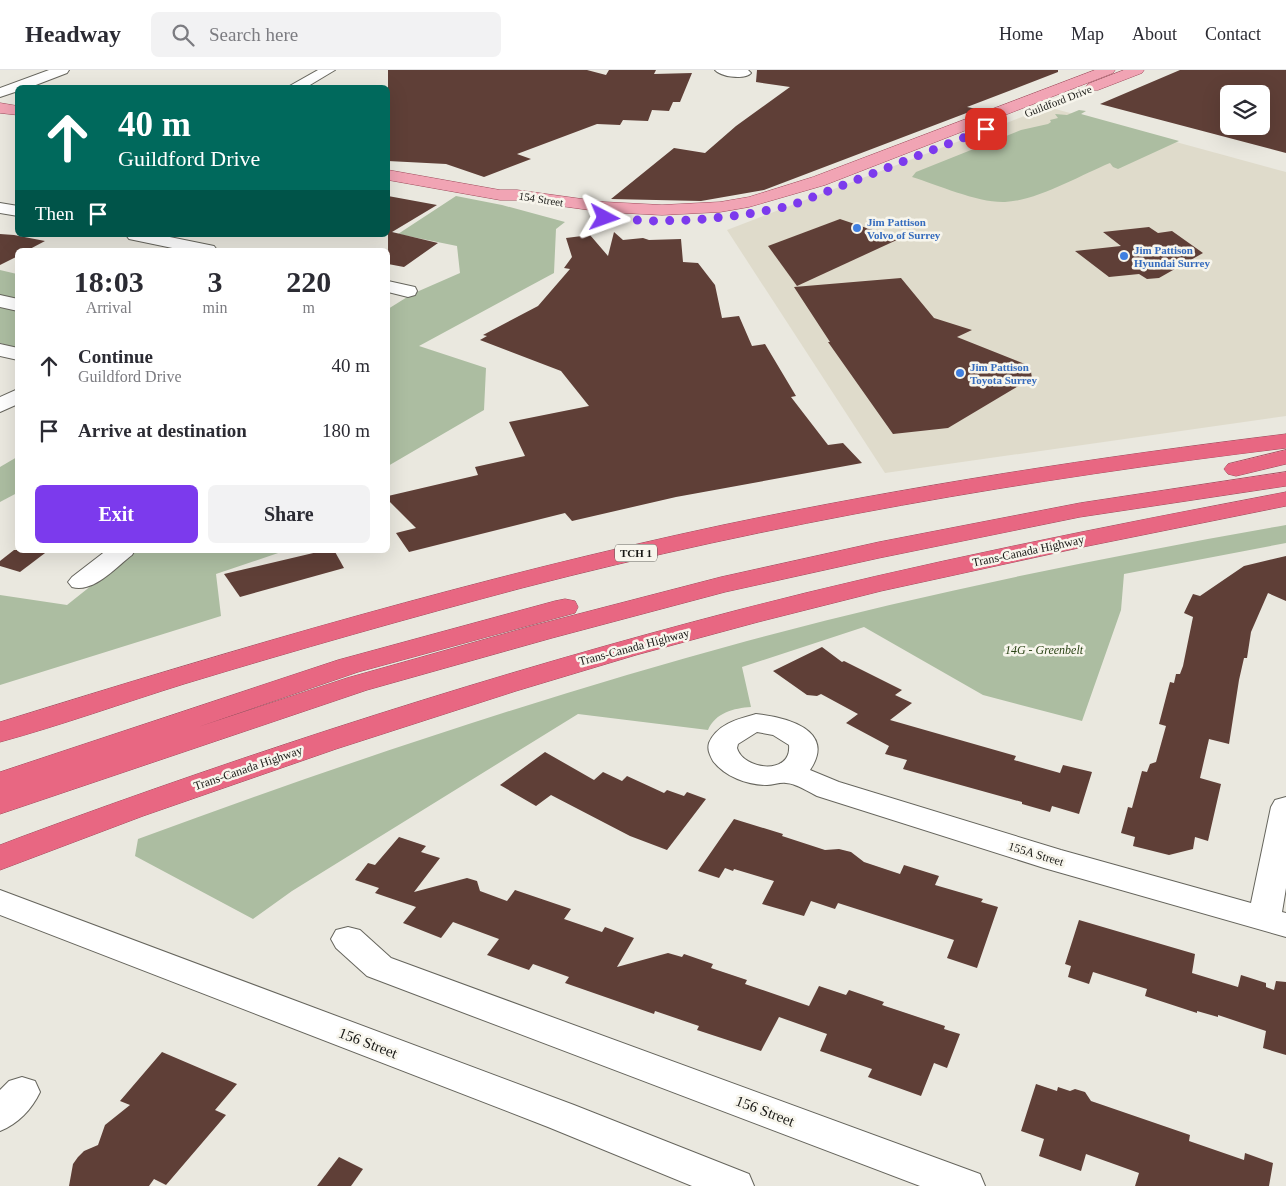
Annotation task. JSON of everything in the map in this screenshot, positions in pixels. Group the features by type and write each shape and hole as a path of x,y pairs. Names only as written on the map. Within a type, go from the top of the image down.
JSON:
{"highway":[{"name":"TCH 1","path":"0,732 158,681 338,629 505,585 692,540 844,509 1043,474 1286,441"},
{"path":"0,783 348,666 528,616 702,573 868,536 1068,498 1249,467 1286,458"},
{"path":"0,803 357,684 542,632 721,585 879,550 1080,510 1286,479"},
{"name":"Trans-Canada Highway","path":"0,858 66,832 390,720 583,661 749,616 903,578 1105,534 1286,499"}],"main road":[{"name":"Guildford Drive","path":"698,214 777,196 1108,70"},
{"name":"Guildford Drive","path":"698,214 742,215 790,206 1138,70"},
{"path":"0,102 15,104"},
{"path":"0,108 15,110"},
{"name":"154 Street","path":"390,175 500,195 508,200 605,218 651,221 698,214"}],"street":[{"path":"22,85 62,70"},
{"path":"299,85 328,70"},
{"path":"722,70 744,73"},
{"path":"0,93 15,87"},
{"path":"0,208 15,210"},
{"path":"145,237 198,248"},
{"path":"390,287 408,291"},
{"path":"0,350 15,353"},
{"path":"0,406 15,397"},
{"path":"80,582 119,553"},
{"name":"155A Street","path":"790,770 800,777 828,790 1055,860 1275,922"},
{"path":"1275,922 1286,807"},
{"name":"156 Street","path":"0,902 561,1116 735,1186"},
{"name":"156 Street","path":"348,939 379,967 966,1186"}],"shaded area":[{"path":"1048,107 1286,172 1286,416 885,473 727,230"}],"green space":[{"path":"1079,110 1086,111 1081,114 1179,141 1118,169 1110,163 1058,187 1017,201 994,202 983,200 912,177 916,172 1021,130 1048,124 1051,122 1050,120 1058,118 1055,114 1067,115"},
{"path":"456,196 502,205 565,222 556,229 554,273 419,346 486,368 484,410 390,465 390,308 412,294 460,273 457,246 398,234"},
{"path":"0,270 15,274 15,347 0,343"},
{"path":"15,458 15,494 0,502 0,467"},
{"name":"14G - Greenbelt","path":"1286,525 1286,543 1124,574 1121,610 1082,721 983,695 864,627 742,667 751,707 726,712 715,719 708,730 578,714 292,891 253,919 135,856 138,839 440,733 593,685 747,641 881,607 1083,563"},
{"path":"132,553 278,553 216,574 221,616 0,685 0,595 67,605"}],"building":[{"path":"388,70 587,70 606,75 609,70 656,70 654,74 692,73 680,102 673,102 669,111 652,110 648,121 623,120 620,125 597,124 517,154 531,159 484,177 446,164 390,161 390,85 388,85"},
{"path":"757,70 1058,70 1058,72 967,107 977,109 764,190 701,201 611,199 674,148 705,153 736,126 790,87 756,82"},
{"path":"1180,70 1286,70 1286,153 1100,104"},
{"path":"390,196 437,205 392,232 438,243 404,267 390,264 390,248 388,248 388,237 390,237"},
{"path":"840,219 899,239 797,286 768,246"},
{"path":"1149,227 1158,233 1172,231 1203,253 1159,278 1147,279 1139,274 1109,277 1075,251 1121,246 1103,232"},
{"path":"614,232 623,240 643,238 649,240 681,239 683,262 698,263 715,285 722,318 739,316 752,346 765,344 796,396 791,397 828,445 843,443 862,463 676,497 572,521 565,513 409,552 396,533 416,528 390,502 390,496 478,475 475,467 525,456 509,422 589,406 561,371 480,340 487,336 483,335 538,306 570,269 564,268 572,257 566,238 590,235 608,256"},
{"path":"0,234 45,241 32,248 15,248 15,258 0,265"},
{"path":"901,278 934,318 972,330 957,337 1030,366 1032,378 948,428 893,434 828,342 830,342 794,287"},
{"path":"14,550 15,553 45,553 20,572 0,566 0,561"},
{"path":"313,553 336,553 344,568 240,597 224,574"},
{"path":"1286,556 1286,601 1268,593 1251,632 1247,658 1244,658 1239,680 1229,744 1209,739 1200,778 1221,784 1208,841 1195,837 1193,849 1169,855 1133,846 1135,837 1121,833 1128,807 1132,808 1142,771 1147,772 1150,764 1156,762 1166,726 1159,724 1170,682 1174,683 1176,674 1180,674 1183,666 1193,617 1184,613 1193,594 1200,596 1244,566"},
{"path":"822,647 842,662 844,661 902,690 895,695 912,703 890,720 1016,756 1014,760 1060,773 1063,765 1092,772 1079,814 1052,806 1050,812 1022,804 1022,802 903,769 907,760 885,754 889,746 846,723 858,714 821,694 817,696 807,695 773,671"},
{"path":"545,752 594,780 603,772 622,781 627,776 664,793 667,790 684,796 687,792 706,799 667,850 630,836 551,795 536,806 500,785"},
{"path":"734,819 783,834 782,836 825,850 839,849 851,852 864,862 900,874 904,865 939,876 935,885 983,899 981,902 998,907 977,968 947,958 954,940 838,903 835,909 811,901 804,916 762,904 774,881 734,869 733,871 725,868 719,878 698,871"},
{"path":"399,837 426,846 421,852 440,858 414,892 467,878 477,881 480,891 507,901 515,890 571,909 564,919 602,932 605,927 634,938 617,967 668,953 682,957 684,954 713,964 711,968 747,980 745,984 809,1006 819,986 846,995 849,990 884,1002 882,1005 945,1026 944,1029 960,1034 947,1068 934,1063 921,1096 868,1077 872,1069 820,1051 827,1034 779,1017 761,1051 697,1030 699,1026 655,1011 654,1014 565,983 569,977 533,964 529,970 487,955 499,939 453,922 441,938 403,923 416,907 375,893 379,888 355,880 368,863 375,865"},
{"path":"1079,920 1195,954 1192,973 1238,987 1241,975 1266,983 1266,987 1274,990 1276,981 1286,982 1286,1055 1263,1048 1266,1031 1218,1015 1218,1017 1197,1011 1197,1013 1145,996 1147,989 1093,972 1089,984 1068,977 1071,966 1065,964"},
{"path":"162,1052 237,1084 215,1110 226,1115 166,1185 154,1179 149,1186 69,1186 73,1164 84,1151 98,1145 105,1125 130,1105 120,1101"},
{"path":"1036,1084 1057,1091 1058,1087 1070,1091 1075,1089 1085,1092 1091,1101 1190,1135 1189,1141 1244,1160 1245,1153 1273,1163 1269,1186 1135,1186 1139,1173 1086,1154 1081,1171 1039,1156 1044,1139 1021,1131"},
{"path":"339,1157 363,1169 351,1186 317,1186"}],"place":[{"name":"Jim Pattison Volvo of Surrey","path":"857,228"},
{"name":"Jim Pattison Hyundai Surrey","path":"1124,256"},
{"name":"Jim Pattison Toyota Surrey","path":"960,373"}],"route":[{"path":"605,218 651,221 694,220 742,215 790,206 986,129"}]}
